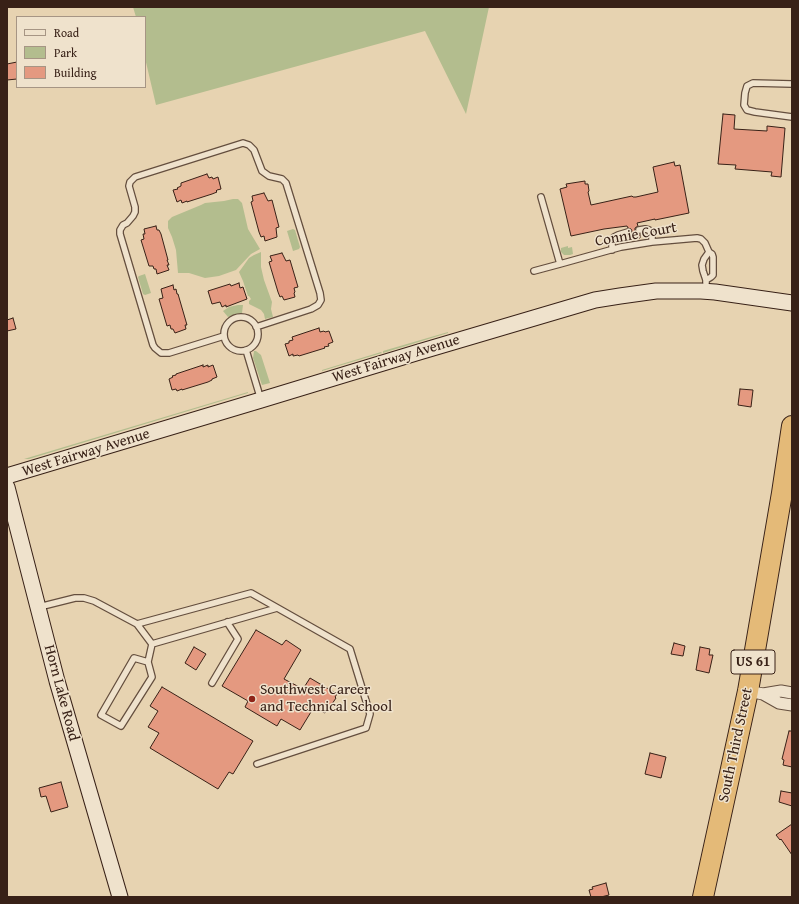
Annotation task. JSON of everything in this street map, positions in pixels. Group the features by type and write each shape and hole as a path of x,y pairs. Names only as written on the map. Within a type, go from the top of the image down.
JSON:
{"highway":[{"name":"South Third Street","path":"703,897 755,693 782,493 791,446 792,426"}],"street":[{"name":"West Fairway Avenue","path":"7,476 595,300 656,291 706,286 792,303"},
{"name":"Horn Lake Road","path":"7,487 57,681 120,897"},
{"path":"755,693 780,690 792,693"},
{"path":"755,693 779,703 792,705"}],"lane":[{"path":"792,84 753,83 747,86 744,105 746,110 792,117"},
{"path":"224,336 169,353 161,353 155,348 120,230 135,212 129,186 130,182 135,177 243,144 249,145 254,150 262,171 269,176 282,179 286,183 321,300 318,305 311,310 256,327"},
{"path":"541,197 560,264"},
{"path":"639,230 649,230 652,235 652,242"},
{"path":"612,250 612,241 614,237 628,232"},
{"name":"Connie Court","path":"534,271 612,250 652,242 697,238 705,243 709,252"},
{"path":"709,252 714,259 712,275 706,286 702,265 704,258 709,252"},
{"path":"243,317 253,322 258,332 256,340 252,346 246,350 238,351 231,348 226,342 224,336 226,325 235,318 243,317"},
{"path":"246,350 261,400"},
{"path":"137,624 250,593 350,649 370,714 366,728 257,764"},
{"path":"38,607 75,598 84,598 94,601 137,624 152,644 148,662 152,677 121,726 102,715 134,658 148,662"},
{"path":"152,644 277,608"},
{"path":"212,683 238,639 227,622"}],"green space":[{"path":"133,7 489,7 466,114 425,31 156,105 146,62 146,16 136,16"},
{"path":"238,199 242,203 248,229 260,249 251,254 236,270 219,276 205,278 189,273 178,273 176,250 168,228 168,221 172,217 205,203"},
{"path":"293,229 295,230 300,247 299,249 293,251 287,231"},
{"path":"568,246 568,248 572,247 573,254 564,255 561,252 561,248"},
{"path":"261,252 261,267 272,302 271,309 273,317 265,319 261,310 249,304 251,299 248,296 239,272 249,258"},
{"path":"145,274 151,293 145,295 143,294 138,277"},
{"path":"243,305 242,313 228,317 223,311 229,307"},
{"path":"448,333 383,353 383,351"},
{"path":"254,351 261,355 270,383 262,385 253,358"},
{"path":"381,352 382,353 322,371 322,370"},
{"path":"248,392 29,459 24,459"}],"building":[{"path":"16,62 16,79 7,80 7,64"},
{"path":"723,114 735,115 734,129 767,131 767,126 785,128 781,177 771,176 772,172 735,169 736,165 718,164"},
{"path":"674,162 675,166 680,165 689,213 637,223 638,226 635,228 635,231 637,234 640,234 640,238 630,239 629,236 631,235 632,231 627,226 571,236 560,189 567,187 566,184 585,181 585,184 588,184 591,205 632,196 636,197 658,192 653,167"},
{"path":"207,174 209,178 212,177 213,179 218,177 221,189 212,194 187,202 182,203 181,200 177,202 173,190 178,189 177,188 181,186 181,183"},
{"path":"264,193 268,201 272,200 279,227 276,228 277,237 265,241 264,236 261,237 259,232 251,202 253,201 252,196"},
{"path":"156,226 157,230 159,230 161,234 169,265 167,265 169,270 157,274 156,269 154,269 153,266 149,266 141,240 144,239 144,229"},
{"path":"282,253 286,261 290,260 298,287 294,288 295,297 284,300 282,296 280,297 278,292 269,262 272,261 270,256"},
{"path":"239,283 240,288 243,287 247,299 226,307 226,305 222,307 220,302 212,304 208,291 230,284 231,286"},
{"path":"173,285 174,290 176,289 178,294 187,325 185,325 186,329 175,333 173,329 171,329 170,325 167,326 159,299 163,298 161,289"},
{"path":"13,318 16,329 7,331 7,320"},
{"path":"319,328 320,332 329,331 333,342 328,344 329,346 299,356 293,356 293,354 289,356 285,344 293,340 292,337"},
{"path":"203,365 203,367 208,365 208,367 213,365 217,377 208,382 182,390 172,390 169,379 173,377 172,376"},
{"path":"740,389 753,390 751,407 738,405"},
{"path":"256,630 282,645 286,640 301,650 284,679 303,689 310,678 337,694 335,697 336,698 325,713 314,707 300,730 281,719 277,726 245,707 248,701 222,686"},
{"path":"674,643 685,646 683,656 671,654"},
{"path":"194,647 206,654 196,670 185,663"},
{"path":"700,647 710,649 709,655 713,655 709,673 696,670"},
{"path":"162,687 253,741 233,774 229,772 218,789 150,748 159,733 148,727 158,711 150,706"},
{"path":"789,731 792,731 792,767 783,765 784,760 782,759"},
{"path":"650,753 666,757 661,778 645,774"},
{"path":"61,782 68,807 51,812 46,796 41,797 39,788"},
{"path":"781,791 792,793 792,806 779,802"},
{"path":"792,824 792,855 781,839 780,840 776,835"},
{"path":"606,883 609,895 591,897 589,890 593,889 592,887"}],"place":[{"name":"Southwest Career and Technical School","path":"252,699"}]}
